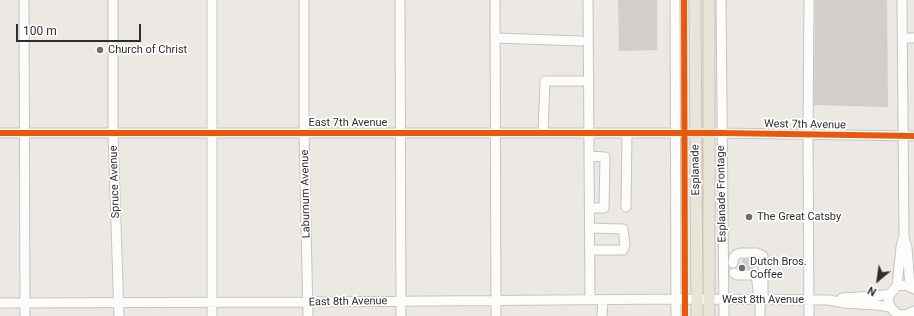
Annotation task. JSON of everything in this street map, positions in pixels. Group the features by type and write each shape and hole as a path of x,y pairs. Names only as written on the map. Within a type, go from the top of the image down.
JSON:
{"main road":[{"name":"Esplanade","path":"695,0 697,316"},
{"name":"Esplanade","path":"709,0 709,316"}],"street":[{"path":"24,0 26,316"},
{"name":"Spruce Avenue","path":"113,0 113,133 119,316"},
{"path":"212,0 212,316"},
{"name":"Laburnum Avenue","path":"304,0 304,133 308,316"},
{"path":"400,0 401,316"},
{"path":"495,0 496,316"},
{"path":"588,0 590,300"},
{"path":"674,0 676,316"},
{"name":"Esplanade Frontage","path":"721,0 724,316"},
{"path":"809,0 809,316"},
{"path":"902,0 904,237 907,248 912,288"},
{"path":"496,38 581,41"},
{"path":"902,38 914,38"},
{"path":"543,133 545,81 589,81"},
{"name":"East 7th Avenue","path":"0,133 695,133"},
{"path":"626,207 627,133"},
{"name":"West 7th Avenue","path":"695,133 914,136"},
{"path":"589,156 605,157 604,208 590,208"},
{"path":"590,228 623,229 625,245 623,250 590,250"},
{"path":"895,312 889,303 890,294 897,286 901,247 904,237"},
{"path":"733,263 734,257 741,253 757,253 763,256 760,316"},
{"path":"734,273 737,275 753,275 756,277 760,300"},
{"path":"897,286 906,285 912,288"},
{"name":"West 8th Avenue","path":"829,300 843,297 890,294"},
{"path":"602,316 603,300"},
{"name":"East 8th Avenue","path":"0,303 697,300"},
{"name":"West 8th Avenue","path":"697,300 829,300 844,303 876,305 901,315 911,313"}],"building":[{"path":"618,0 657,0 657,50 619,51"},
{"path":"815,0 887,0 888,107 814,105"},
{"path":"742,259 753,259 754,269 737,268 739,263 742,263"}],"cycle path":[{"path":"684,0 685,316"},
{"path":"0,133 722,133 914,136"}],"place":[{"name":"Church of Christ","path":"100,50"},
{"name":"The Great Catsby","path":"749,217"},
{"name":"Dutch Bros. Coffee","path":"742,268"}]}
